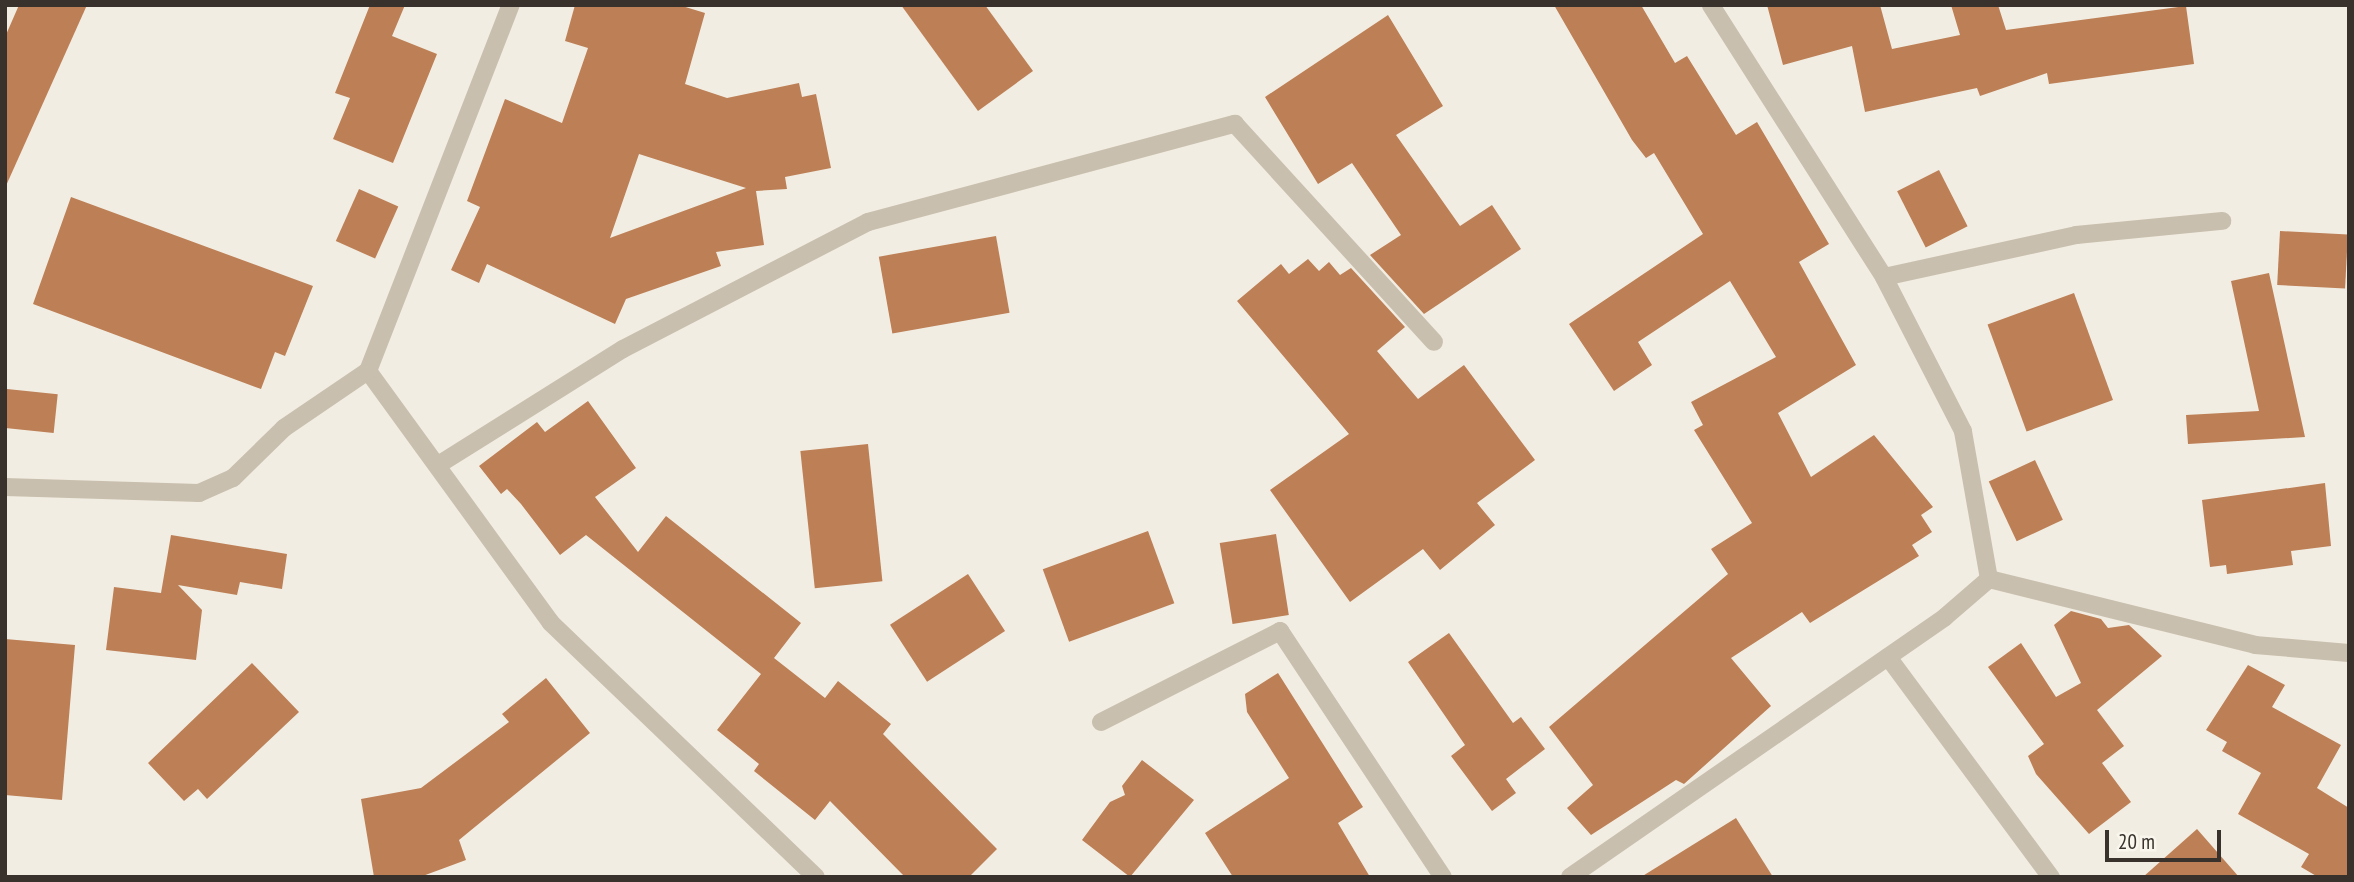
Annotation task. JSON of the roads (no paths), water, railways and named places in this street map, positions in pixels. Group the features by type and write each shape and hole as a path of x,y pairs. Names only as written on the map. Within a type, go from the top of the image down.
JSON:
{"street":[{"path":"5,487 199,493 233,478 284,428 368,371 511,5"},
{"path":"1711,5 1884,277 1963,431 1989,579"},
{"path":"438,465 623,349 868,222 1235,124 1434,342"},
{"path":"1884,277 2076,235 2222,221"},
{"path":"368,371 551,623 816,877"},
{"path":"1989,579 2255,645 2349,653"},
{"path":"1570,877 1888,657 1989,579"},
{"path":"1101,722 1280,631 1443,877"},
{"path":"1888,657 2051,877"}]}
